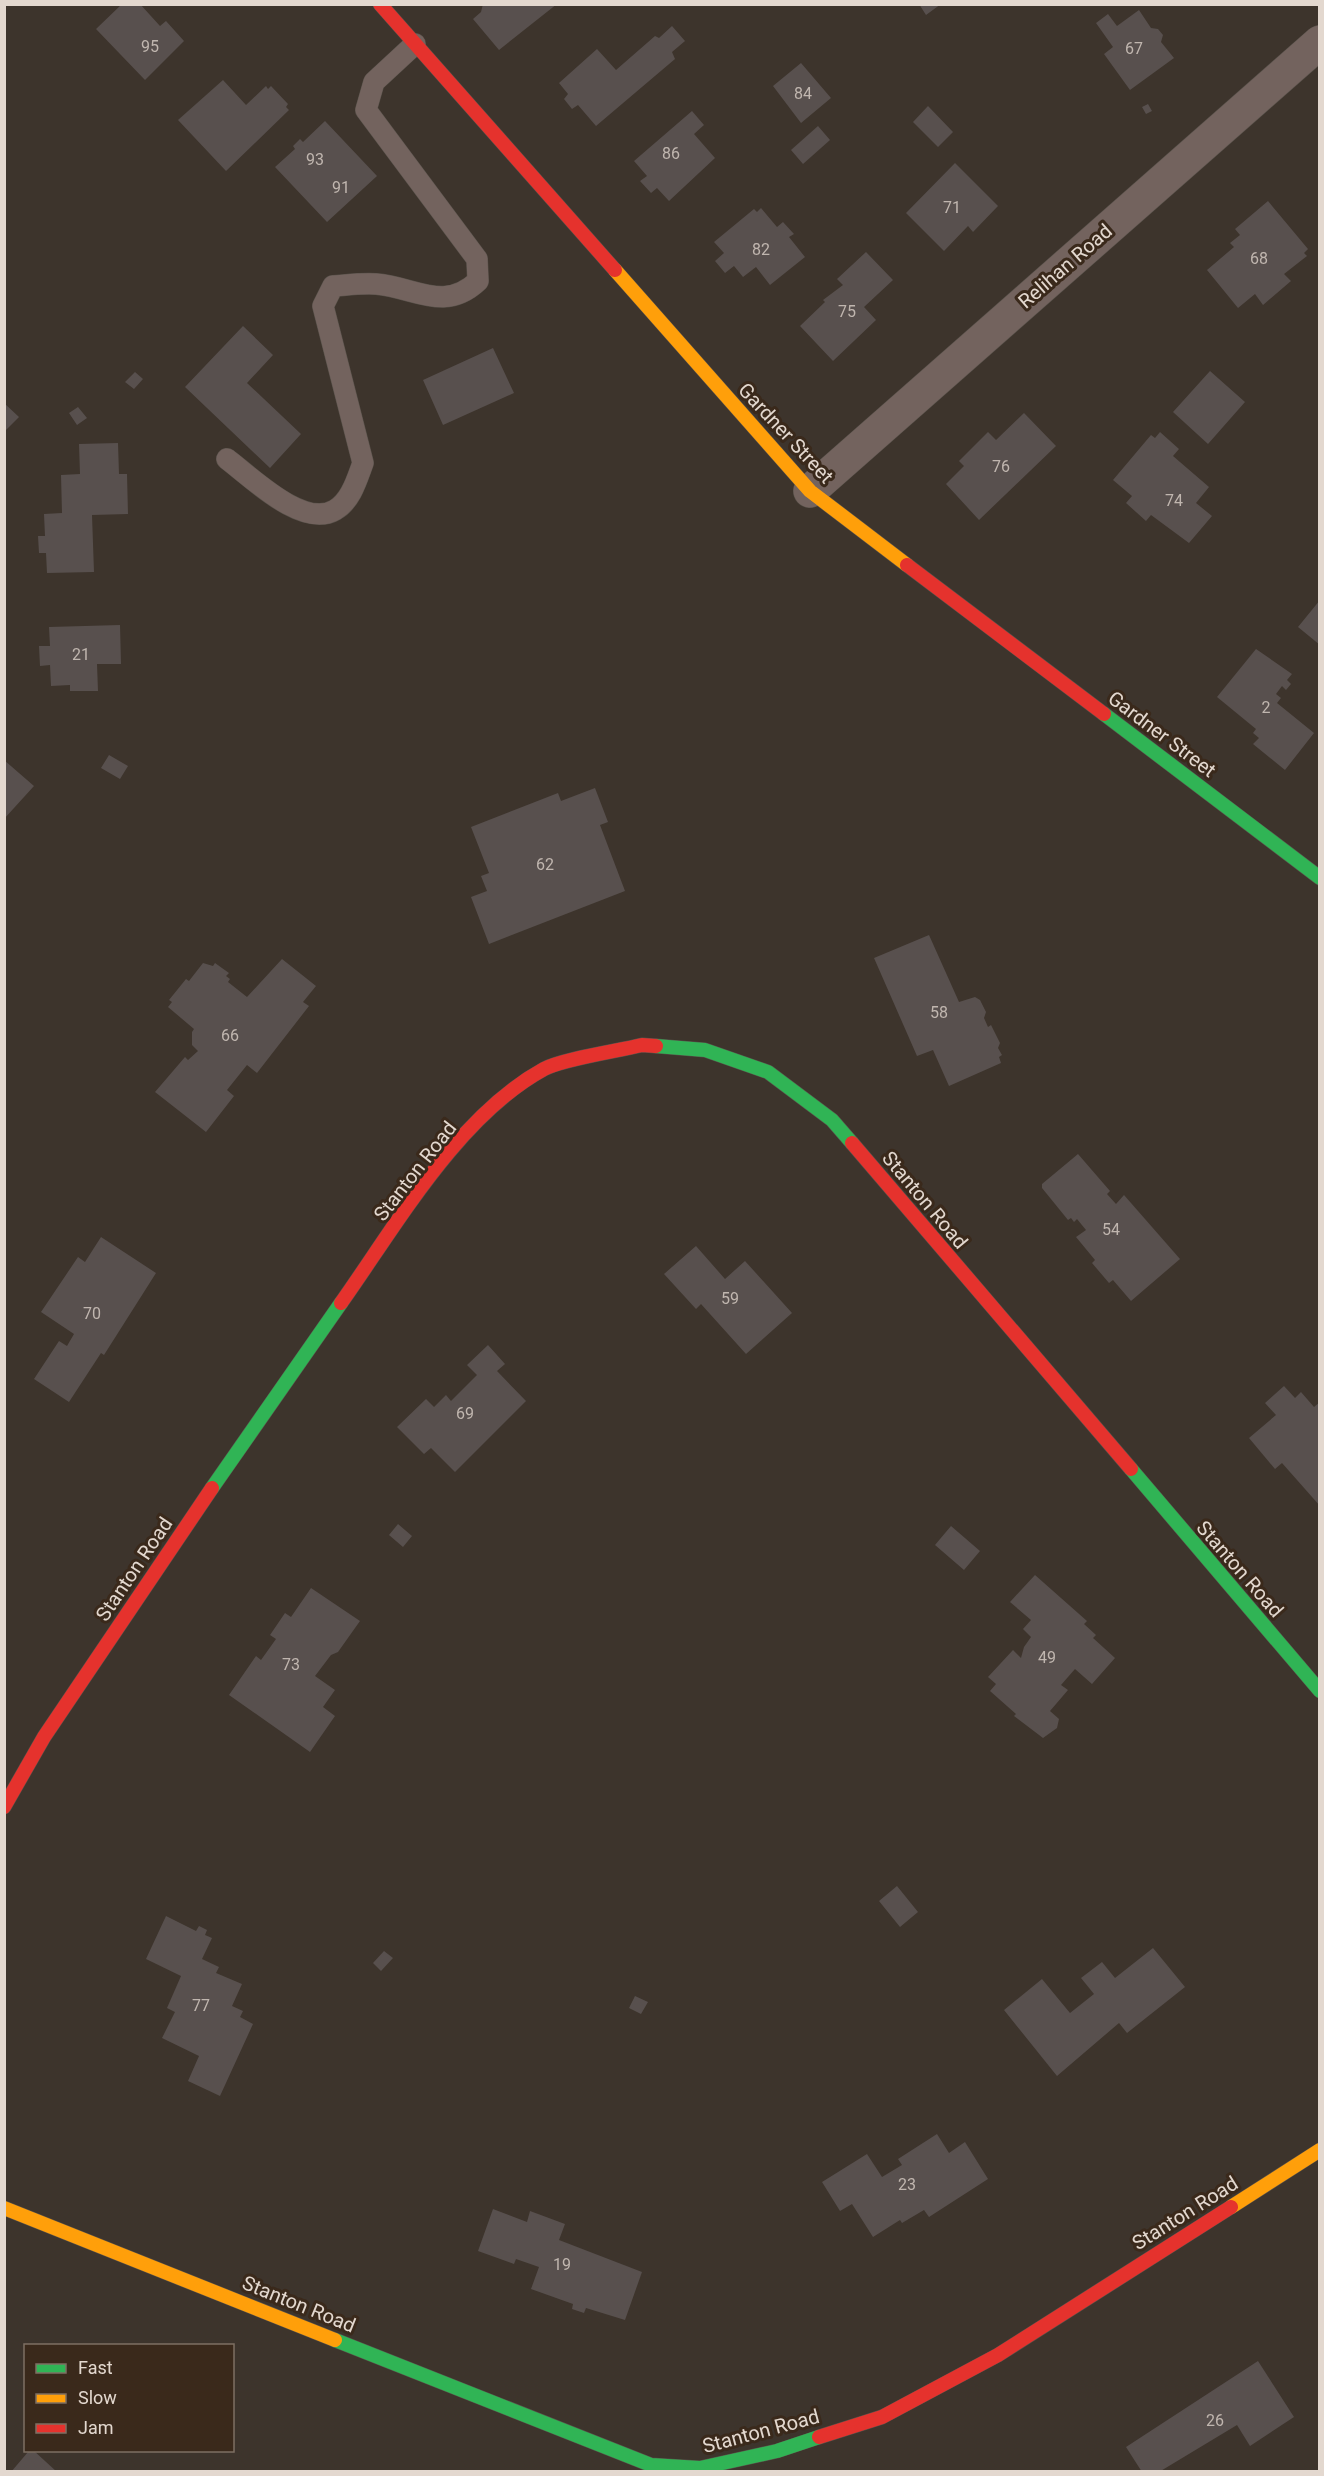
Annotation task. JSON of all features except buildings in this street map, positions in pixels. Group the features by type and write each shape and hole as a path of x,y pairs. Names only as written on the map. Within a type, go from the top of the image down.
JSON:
{"street":[{"name":"Gardner Street","path":"380,4 810,491 1320,878"},
{"name":"Relihan Road","path":"810,491 1320,42"},
{"name":"Stanton Road","path":"4,1807 45,1737 249,1433 449,1151 502,1097 546,1068 642,1045 705,1050 768,1072 832,1120 1320,1691"},
{"name":"Stanton Road","path":"4,2208 651,2465 700,2468 777,2451 882,2417 998,2355 1320,2150"}],"lane":[{"path":"227,459 275,496 297,509 315,514 335,510 354,488 363,463 323,306 333,286 376,284 437,298 465,293 478,281 477,259 366,110 374,82 415,44"}],"traffic: fast":[{"path":"1104,714 1320,878"},
{"path":"656,1046 705,1050 768,1072 832,1120 852,1143"},
{"path":"212,1488 341,1303"},
{"path":"1131,1469 1320,1691"},
{"path":"335,2340 651,2465 700,2468 777,2451 819,2437"}],"traffic: slow":[{"path":"615,270 810,491 907,565"},
{"path":"1231,2207 1320,2150"},
{"path":"4,2208 335,2340"}],"traffic: jam":[{"path":"380,4 615,270"},
{"path":"907,565 1104,714"},
{"path":"341,1303 431,1174 484,1114 513,1089 553,1065 642,1045 656,1046"},
{"path":"852,1143 1131,1469"},
{"path":"4,1807 44,1737 212,1488"},
{"path":"819,2437 882,2417 998,2355 1231,2207"}]}
